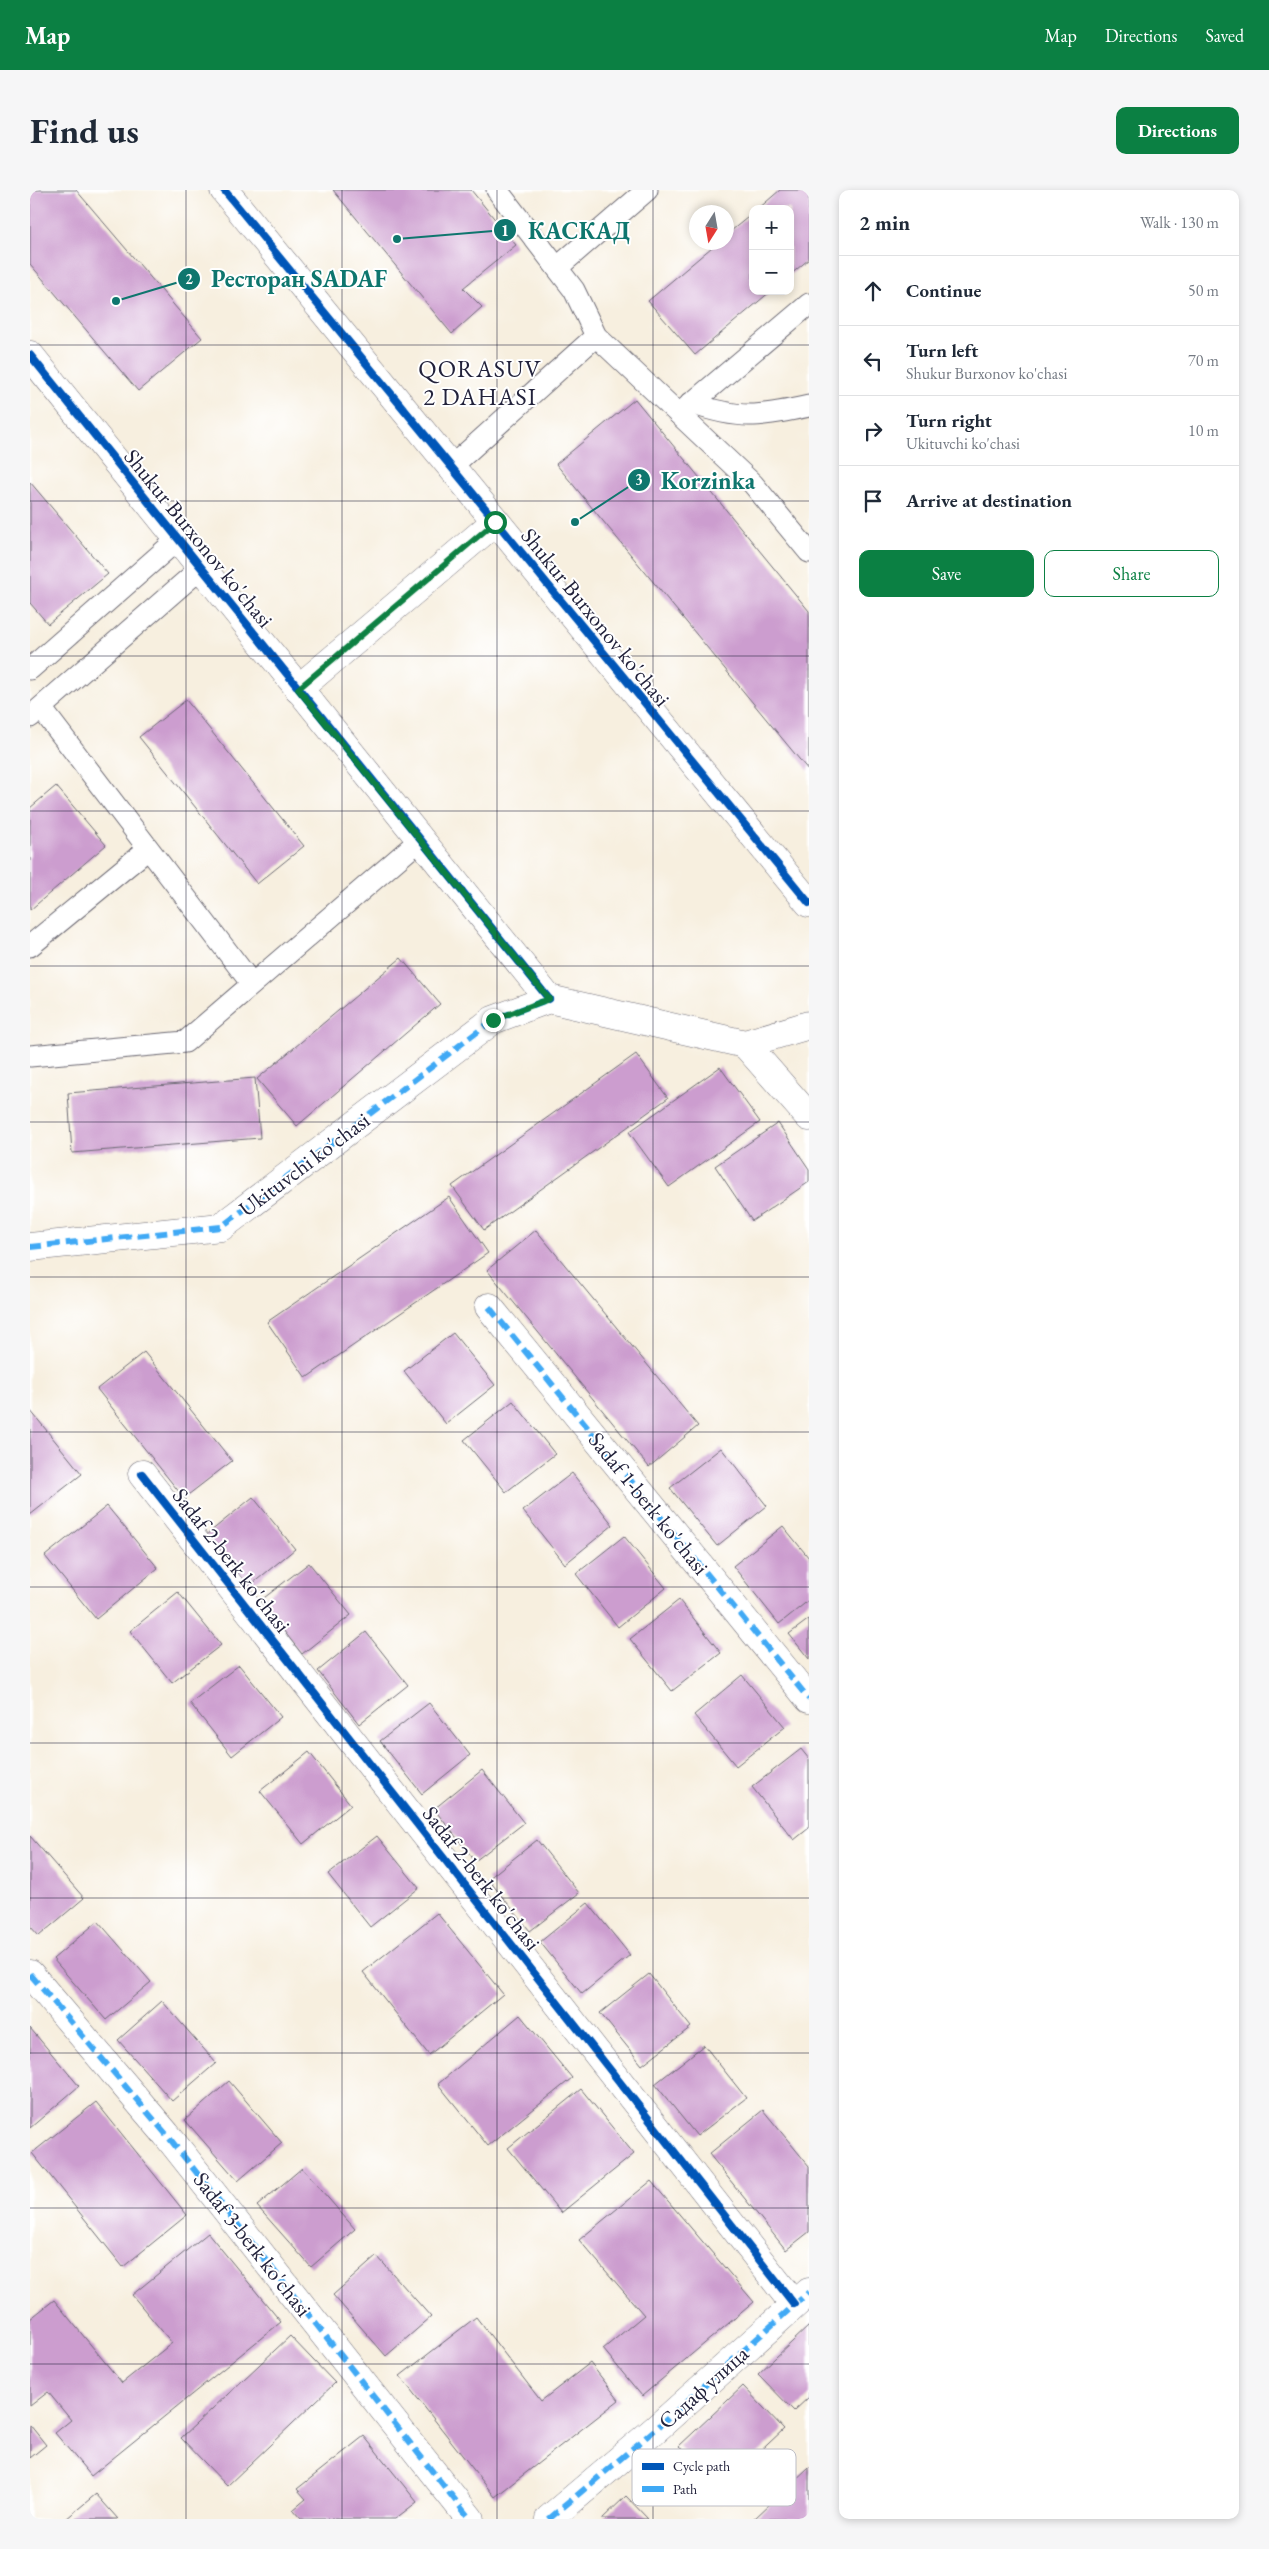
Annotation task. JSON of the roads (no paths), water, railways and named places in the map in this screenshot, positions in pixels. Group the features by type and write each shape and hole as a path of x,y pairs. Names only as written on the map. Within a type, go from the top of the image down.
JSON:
{"street":[{"name":"Shukur Burxonov ko'chasi","path":"224,190 809,903"},
{"name":"Shukur Burxonov ko'chasi","path":"30,355 549,999"},
{"path":"298,689 495,522"},
{"path":"549,999 745,1044 809,1026"},
{"name":"Ukituvchi ko'chasi","path":"30,1247 221,1227 493,1020 549,999"},
{"path":"745,1044 809,1117"},
{"name":"Sadaf 1-berk ko'chasi","path":"489,1307 809,1698"},
{"name":"Sadaf 2-berk ko'chasi","path":"142,1474 802,2298"},
{"name":"Sadaf 3-berk ko'chasi","path":"30,1974 166,2134 470,2519"},
{"name":"Садаф улица","path":"632,2449 802,2298"},
{"name":"Садаф улица","path":"549,2519 632,2449"}],"lane":[{"path":"497,190 574,290 596,336 685,408 753,484 809,552"},
{"path":"558,267 647,190"},
{"path":"685,408 809,304"},
{"path":"452,466 596,336"},
{"path":"685,408 744,417 778,413 809,406"},
{"path":"30,669 178,539"},
{"path":"201,568 35,712 148,849 252,984"},
{"path":"30,1056 185,1042 421,839"},
{"path":"30,946 148,849"}],"place":[{"name":"КАСКАД","path":"397,239"},
{"name":"Ресторан SADAF","path":"116,301"},
{"name":"Korzinka","path":"575,522"}],"district":[{"name":"QORASUV 2 DAHASI","path":"480,383"}]}
